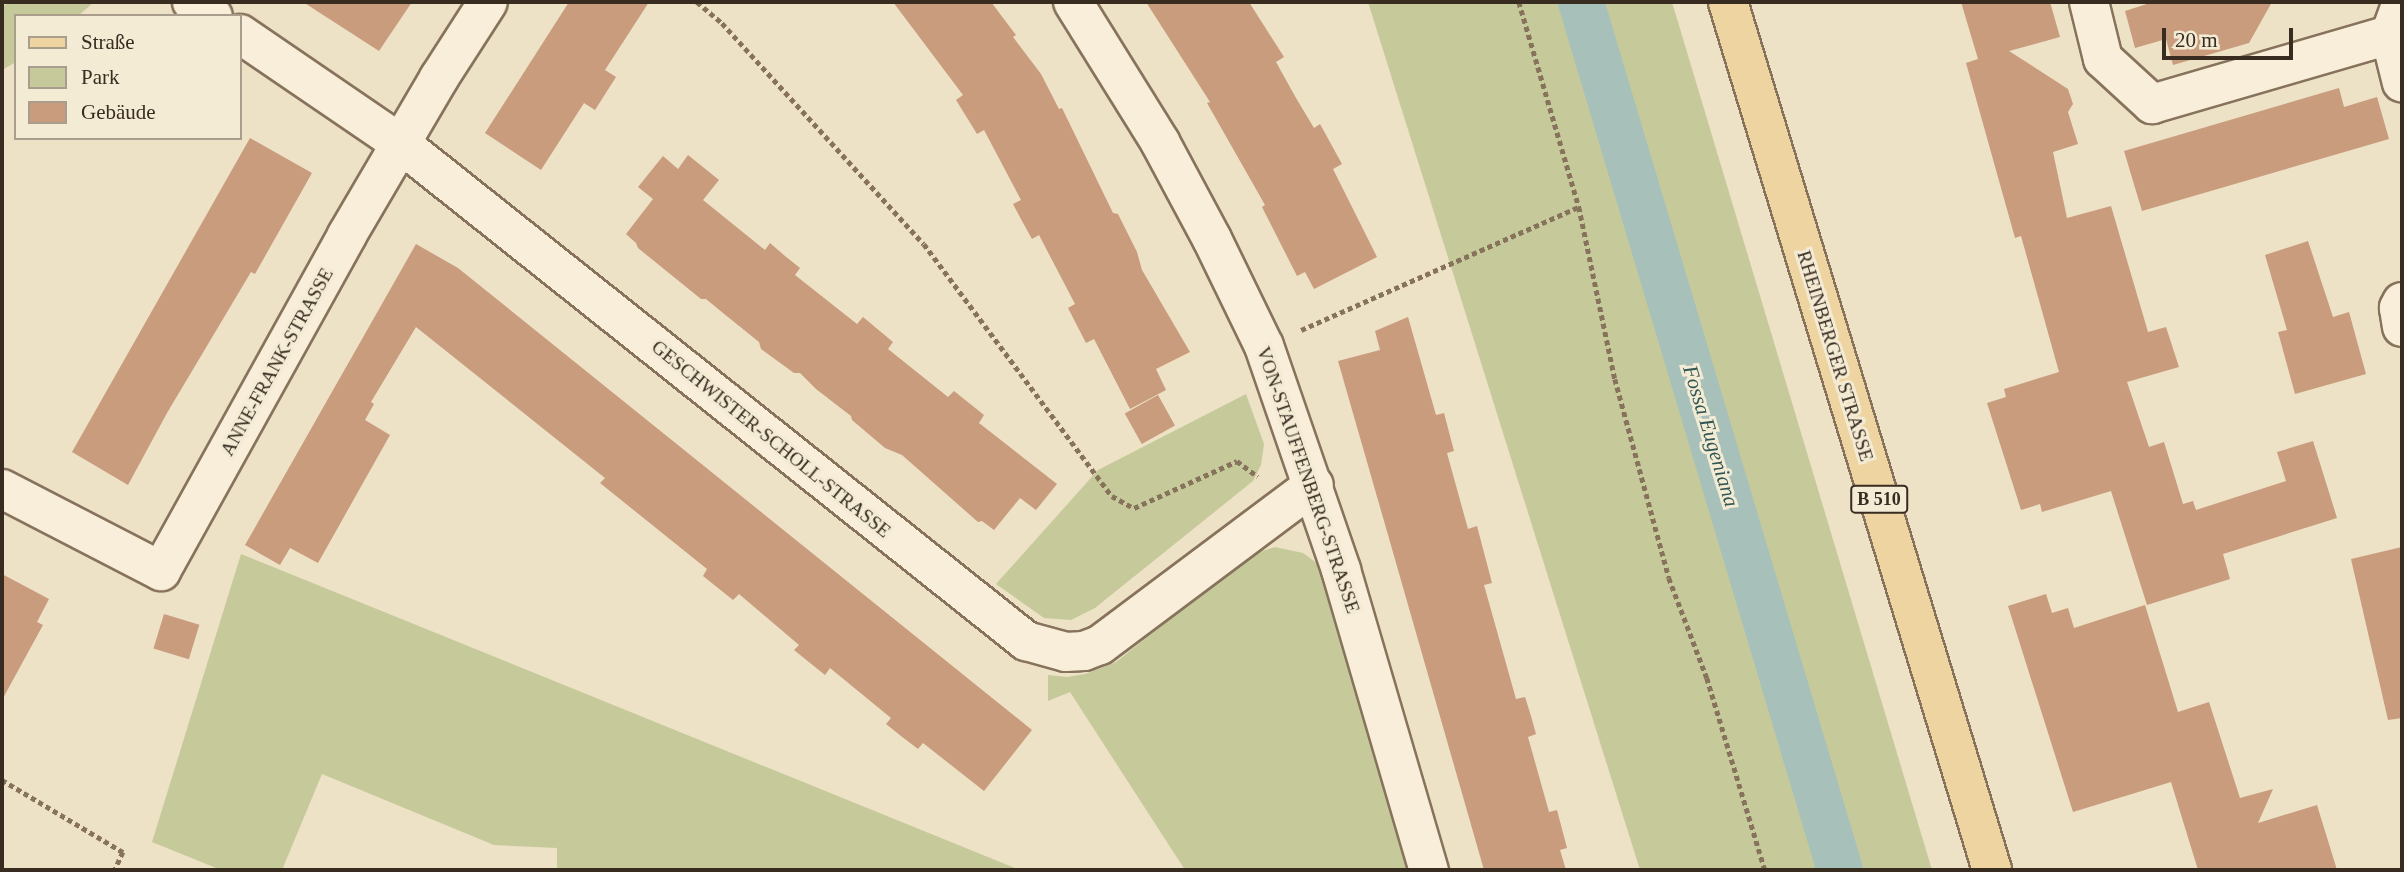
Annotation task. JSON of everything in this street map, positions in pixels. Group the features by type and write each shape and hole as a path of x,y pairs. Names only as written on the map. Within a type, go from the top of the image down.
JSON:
{"main road":[{"name":"RHEINBERGER STRASSE","path":"1728,2 1992,870"}],"street":[{"path":"192,2 210,14"},
{"name":"ANNE-FRANK-STRASSE","path":"2,489 161,571 401,144 488,2"},
{"name":"VON-STAUFFENBERG-STRASSE","path":"1073,2 1160,142 1212,239 1264,346 1302,492 1342,569 1429,870"},
{"path":"2089,2 2103,59 2152,104 2396,18 2402,83"},
{"name":"GESCHWISTER-SCHOLL-STRASSE","path":"242,35 401,144 1026,641 1066,652 1084,651 1100,645 1302,492"},
{"path":"2402,302 2399,309 2402,327"}],"path":[{"path":"697,2 722,23 924,244 1112,496 1134,508 1237,461 1302,492"},
{"path":"1519,2 1579,207 1615,379 1669,578 1707,678 1765,870"},
{"path":"1264,346 1579,207"},
{"path":"2,780 123,852 115,870"}],"green space":[{"path":"9,2 94,2 80,14 14,14 14,63 2,70 2,7"},
{"path":"1368,2 1672,2 1932,870 1640,870"},
{"path":"1246,394 1264,444 1261,465 1253,481 1095,608 1071,620 1044,618 996,584 1098,470"},
{"path":"1275,547 1303,553 1322,567 1412,870 1185,870 1070,692 1048,701 1048,675 1067,677 1085,674 1116,662 1250,555"},
{"path":"241,554 1020,870 557,870 557,848 494,845 322,774 282,870 221,870 152,842"}],"building":[{"path":"303,2 412,2 379,51"},
{"path":"569,2 649,2 605,70 616,77 595,110 584,103 541,170 485,133"},
{"path":"893,2 991,2 1016,35 1013,37 1041,74 1059,109 1062,108 1113,213 1118,214 1137,252 1142,270 1190,352 1156,369 1166,390 1130,409 1094,339 1086,343 1068,308 1075,304 1039,235 1032,239 1013,204 1021,200 984,130 977,134 956,100 963,95"},
{"path":"1146,2 1249,2 1284,57 1276,62 1296,98 1314,128 1320,124 1342,164 1333,169 1377,257 1314,289 1305,272 1297,276 1262,207 1265,205 1207,103 1210,102"},
{"path":"1961,2 2050,2 2060,37 2009,51 2068,89 2073,104 2068,112 2078,144 2053,152 2067,218 2111,206 2148,332 2166,327 2179,367 2127,382 2149,447 2164,442 2183,504 2193,501 2196,510 2286,481 2277,452 2313,441 2337,518 2223,554 2230,579 2147,605 2111,491 2042,512 2040,504 2021,510 1987,403 2006,397 2004,389 2059,372 2021,236 2015,238 1966,63 1978,59"},
{"path":"2153,2 2272,2 2249,43 2173,65 2166,39 2135,48 2125,11"},
{"path":"2339,88 2344,107 2377,97 2389,139 2142,211 2124,151"},
{"path":"250,138 312,173 255,274 251,272 167,413 128,485 72,452"},
{"path":"688,155 719,180 703,200 765,250 770,243 800,268 795,275 857,324 863,317 893,342 888,349 948,397 954,391 984,415 979,423 1057,484 1036,510 1020,498 994,530 982,521 978,522 902,455 885,448 800,373 794,373 761,349 759,342 638,248 626,234 653,199 638,187 663,156 678,169"},
{"path":"2308,241 2333,317 2349,312 2366,374 2295,394 2278,332 2287,330 2265,255"},
{"path":"416,244 458,268 1032,730 984,791 923,743 918,749 901,736 886,724 891,718 830,668 825,675 794,650 799,645 739,594 733,600 703,576 707,569 600,483 605,478 416,327 371,402 374,404 365,420 390,435 318,563 290,548 280,565 245,545"},
{"path":"1408,317 1436,415 1444,413 1454,451 1447,453 1468,529 1477,526 1492,583 1484,585 1516,699 1525,697 1531,716 1536,734 1528,737 1549,812 1557,810 1567,848 1560,850 1566,870 1484,870 1338,361 1380,350 1375,331"},
{"path":"1158,395 1175,426 1142,444 1125,413"},
{"path":"2402,547 2402,718 2388,720 2351,559"},
{"path":"2,574 49,599 37,622 43,625 2,700"},
{"path":"2046,594 2052,613 2068,608 2074,628 2145,605 2178,712 2209,702 2240,798 2273,789 2258,823 2317,805 2337,870 2198,870 2171,782 2073,812 2008,606"},
{"path":"164,614 199,625 189,659 153,648"}],"waterway":[{"name":"Fossa Eugeniana","path":"1581,2 1840,870"}]}
